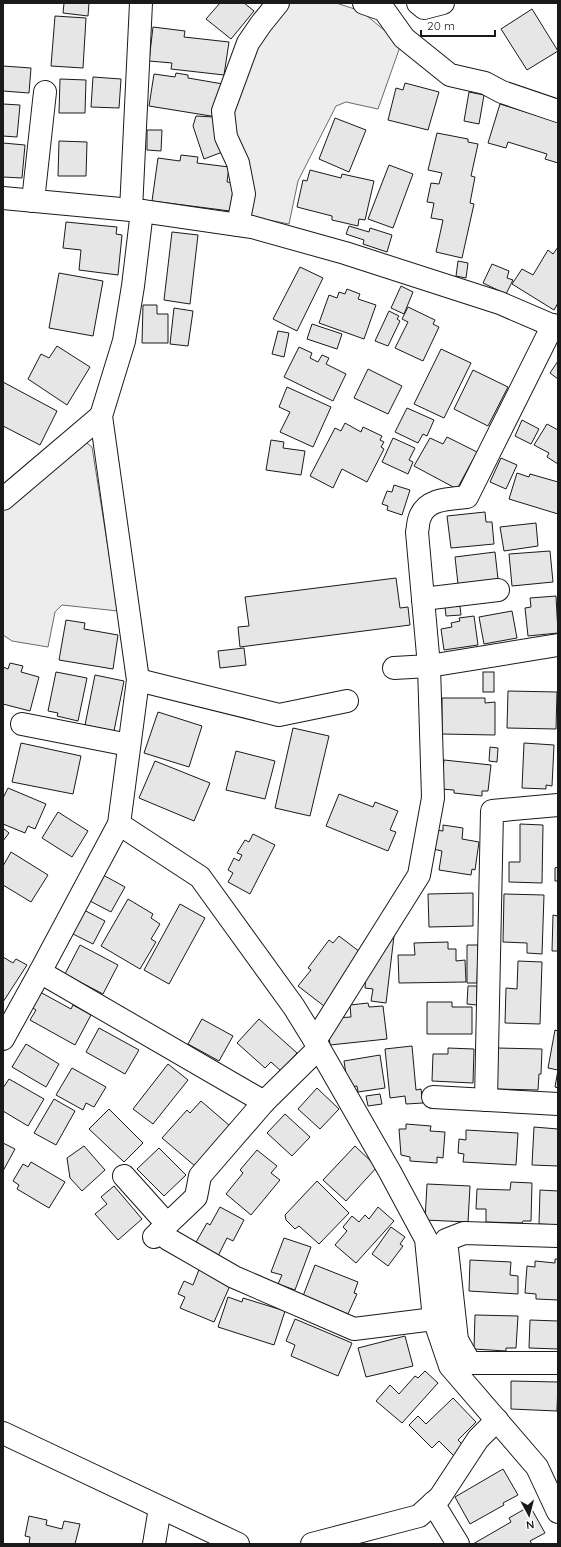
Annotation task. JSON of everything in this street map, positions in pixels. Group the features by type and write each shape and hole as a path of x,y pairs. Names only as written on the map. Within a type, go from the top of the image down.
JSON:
{"street":[{"path":"3,1039 118,824 138,680 101,416 124,341 134,286 141,3"},
{"path":"238,225 244,194 238,163 226,137 223,112 248,43 278,3"},
{"path":"364,3 384,10 404,38 450,75 485,84 502,92 558,111"},
{"path":"418,3 424,8 443,3"},
{"path":"33,201 45,92"},
{"path":"3,198 136,211 238,225 345,252 500,303 556,326 467,497 446,499 430,504 420,516 417,532 429,666 434,798 419,875 317,1044 200,1176 196,1197 160,1231"},
{"path":"3,499 101,416"},
{"path":"422,599 498,590"},
{"path":"394,668 429,666 558,645"},
{"path":"138,680 279,715 347,701"},
{"path":"22,724 129,745"},
{"path":"486,1100 492,810 558,805"},
{"path":"118,824 200,877 294,1007 317,1044 390,1172 426,1239 434,1319 450,1366 537,1467 558,1512"},
{"path":"40,972 264,1102"},
{"path":"433,1097 558,1104"},
{"path":"124,1176 160,1231 168,1239 234,1277 354,1329 434,1319"},
{"path":"558,1236 464,1233 446,1240 456,1340 470,1363 558,1363"},
{"path":"312,1544 419,1516 440,1497 478,1439 497,1420"},
{"path":"3,1433 238,1544"},
{"path":"433,1503 458,1544"},
{"path":"154,1544 160,1508"}],"shaded area":[{"path":"290,3 336,3 361,11 401,44 378,109 346,102 336,106 298,181 289,224 247,216 230,112 255,47 278,16"},
{"path":"84,441 92,447 118,611 62,605 55,612 48,647 12,641 3,635 3,510"}],"building":[{"path":"64,3 89,3 88,16 63,13"},
{"path":"220,3 244,3 254,11 231,39 206,19"},
{"path":"532,9 558,51 527,70 501,29"},
{"path":"55,16 86,18 83,68 51,66"},
{"path":"153,27 185,31 184,37 229,42 224,75 171,69 172,63 149,61"},
{"path":"3,66 31,68 29,93 3,91"},
{"path":"176,73 188,75 188,78 223,84 217,117 149,106 154,74 175,77"},
{"path":"93,77 121,79 119,108 91,107"},
{"path":"60,79 86,80 85,113 59,113"},
{"path":"405,83 439,92 428,130 388,120 396,88 403,90"},
{"path":"469,92 484,95 479,124 464,121"},
{"path":"3,104 20,105 17,137 3,136"},
{"path":"500,104 558,122 558,163 545,159 547,154 508,142 506,148 488,143"},
{"path":"196,116 214,117 225,151 204,159 193,126"},
{"path":"335,118 366,130 349,172 319,159"},
{"path":"147,130 162,130 161,151 147,150"},
{"path":"437,133 468,139 468,142 478,144 471,176 475,177 470,203 474,204 462,258 436,252 443,220 431,218 434,203 427,202 431,183 439,184 442,173 428,170"},
{"path":"59,141 87,142 86,176 58,176"},
{"path":"3,143 25,145 22,178 3,177"},
{"path":"181,155 198,157 197,163 229,167 227,182 234,183 230,211 152,201 158,158 180,161"},
{"path":"389,165 413,174 393,228 368,219"},
{"path":"310,170 341,178 342,174 374,181 365,220 359,219 358,226 332,220 332,216 297,207 303,180 307,181"},
{"path":"66,222 117,227 116,234 122,235 118,275 79,270 81,250 63,248"},
{"path":"349,226 369,232 370,228 392,235 387,252 363,244 364,240 346,234"},
{"path":"172,232 198,235 190,304 164,300"},
{"path":"558,247 558,303 554,310 512,284 522,269 533,275 548,250 553,254"},
{"path":"458,261 468,263 466,278 456,276"},
{"path":"492,264 509,271 507,278 513,280 506,294 483,283"},
{"path":"300,267 323,278 297,331 273,319"},
{"path":"59,273 103,281 93,336 49,328"},
{"path":"401,286 413,292 404,314 391,308"},
{"path":"347,289 360,294 358,299 376,305 364,339 319,323 329,295 337,298 339,292 345,294"},
{"path":"143,305 157,305 157,314 168,314 168,343 142,343"},
{"path":"408,307 435,320 433,324 439,327 423,361 395,348 408,322 402,319"},
{"path":"174,308 193,311 188,346 170,344"},
{"path":"389,311 399,316 397,319 400,321 388,346 375,341"},
{"path":"312,324 342,334 337,349 307,339"},
{"path":"278,331 289,333 284,357 272,354"},
{"path":"57,346 90,367 67,405 28,379 41,354 49,358"},
{"path":"299,347 312,353 310,358 318,362 322,355 329,358 326,364 346,374 333,401 284,377"},
{"path":"441,349 471,363 444,418 414,404"},
{"path":"558,361 558,379 550,373"},
{"path":"368,369 402,386 388,414 354,398"},
{"path":"473,370 508,387 488,426 454,409"},
{"path":"3,382 57,411 40,445 3,426"},
{"path":"287,387 331,407 313,447 280,432 290,412 279,407"},
{"path":"407,408 434,420 427,436 423,434 418,443 395,432"},
{"path":"522,420 539,429 531,444 515,436"},
{"path":"345,423 361,432 363,427 382,436 380,440 384,442 381,447 384,449 367,482 342,469 333,488 310,476 335,428 341,431"},
{"path":"547,424 558,430 558,464 547,457 549,453 534,445"},
{"path":"447,437 477,452 457,489 414,466 430,438 443,444"},
{"path":"393,438 415,448 409,460 413,462 408,474 382,462"},
{"path":"271,440 284,442 283,448 305,451 301,475 266,470"},
{"path":"501,458 517,465 506,489 490,482"},
{"path":"517,473 529,477 530,474 558,482 558,514 509,499"},
{"path":"394,485 410,490 402,515 387,510 388,506 382,504 387,491 392,492"},
{"path":"485,512 486,522 492,522 494,544 451,548 447,516"},
{"path":"536,523 538,546 504,551 500,527"},
{"path":"550,551 553,582 512,586 509,554"},
{"path":"495,552 498,579 458,584 455,557"},
{"path":"396,578 400,608 408,607 410,625 240,647 238,627 249,626 245,597"},
{"path":"556,596 558,633 528,636 525,608 531,607 530,598"},
{"path":"460,606 461,615 446,616 445,607"},
{"path":"512,611 517,638 484,644 479,617"},
{"path":"474,616 478,645 444,650 441,629 452,627 451,623 460,621 459,618"},
{"path":"66,620 85,623 84,629 118,635 113,669 59,660"},
{"path":"244,648 246,665 220,668 218,651"},
{"path":"10,663 23,666 21,672 39,677 30,711 3,704 3,667 8,669"},
{"path":"56,672 87,678 78,721 57,716 58,713 48,711"},
{"path":"483,672 494,672 494,692 483,692"},
{"path":"95,675 124,681 114,731 85,725"},
{"path":"508,691 557,692 556,729 507,728"},
{"path":"442,698 485,698 485,703 495,702 495,735 442,734"},
{"path":"158,712 202,726 189,767 144,753"},
{"path":"293,728 329,736 310,816 275,808"},
{"path":"21,743 81,756 73,794 12,782"},
{"path":"524,743 554,745 552,786 546,785 546,789 522,788"},
{"path":"490,747 498,748 497,762 489,761"},
{"path":"236,751 275,761 265,799 226,790"},
{"path":"444,760 491,765 488,791 482,791 482,796 454,793 454,790 441,789"},
{"path":"155,761 210,783 194,821 139,798"},
{"path":"8,788 46,804 35,829 28,826 25,833 3,824 3,798"},
{"path":"339,794 373,807 375,802 398,811 390,830 396,832 388,851 326,826"},
{"path":"58,812 88,831 72,857 42,838"},
{"path":"520,824 543,825 542,883 509,882 509,862 520,862"},
{"path":"443,825 463,828 462,839 479,842 475,870 472,869 471,875 439,870 442,851 433,849 436,830 443,831"},
{"path":"3,828 9,833 3,841"},
{"path":"253,834 275,845 250,894 228,882 233,873 228,870 234,858 239,861 242,855 237,853 245,840 249,842"},
{"path":"11,852 48,875 31,902 3,885 3,866"},
{"path":"558,867 558,881 555,881 555,868"},
{"path":"103,875 125,887 111,912 90,901"},
{"path":"473,893 473,926 429,927 428,894"},
{"path":"504,894 544,895 542,954 527,953 527,943 503,942"},
{"path":"128,899 153,914 151,918 160,924 151,939 156,942 140,969 101,946"},
{"path":"180,904 205,918 169,984 144,970"},
{"path":"84,910 105,921 93,944 71,933"},
{"path":"553,915 558,916 558,951 552,951"},
{"path":"339,936 364,955 324,1006 298,986 311,970 308,968 329,940 333,943"},
{"path":"394,936 386,1003 371,1001 373,989 365,988 366,976"},
{"path":"448,942 448,949 456,949 456,961 465,960 466,982 399,983 398,955 415,955 414,943"},
{"path":"80,945 118,965 103,994 65,974"},
{"path":"467,945 478,945 477,983 467,983"},
{"path":"3,957 13,963 16,959 27,965 3,1002"},
{"path":"518,961 542,962 540,1024 505,1023 506,988 517,989"},
{"path":"468,986 477,986 477,1005 467,1004"},
{"path":"40,992 71,1009 73,1005 91,1015 75,1045 30,1020 36,1010 31,1007"},
{"path":"427,1002 452,1002 452,1007 472,1007 472,1034 427,1034"},
{"path":"368,1003 369,1007 383,1006 387,1039 330,1045 328,1026 335,1018 351,1017 350,1005"},
{"path":"202,1019 233,1036 219,1061 188,1044"},
{"path":"259,1019 297,1053 281,1071 271,1062 265,1068 237,1043"},
{"path":"99,1028 139,1050 125,1074 86,1052"},
{"path":"555,1030 558,1031 558,1070 548,1068"},
{"path":"26,1044 59,1064 46,1087 12,1067"},
{"path":"412,1046 416,1090 421,1089 423,1103 406,1104 405,1096 390,1098 385,1049"},
{"path":"448,1048 474,1049 473,1083 432,1081 433,1054 448,1054"},
{"path":"497,1048 542,1049 541,1074 539,1074 538,1090 496,1089"},
{"path":"380,1055 385,1088 358,1092 357,1086 348,1087 344,1061"},
{"path":"168,1064 188,1080 153,1124 133,1109"},
{"path":"72,1068 106,1087 94,1107 86,1103 83,1110 56,1095"},
{"path":"558,1070 558,1088 555,1087"},
{"path":"9,1079 44,1099 28,1126 3,1111 3,1088"},
{"path":"317,1088 339,1109 320,1129 298,1109"},
{"path":"380,1094 382,1104 368,1106 366,1096"},
{"path":"54,1099 75,1111 56,1145 34,1133"},
{"path":"201,1101 230,1126 195,1166 162,1138 187,1110 190,1113"},
{"path":"109,1109 143,1143 124,1162 89,1129"},
{"path":"285,1114 310,1137 292,1156 267,1133"},
{"path":"406,1124 431,1126 430,1131 445,1132 443,1158 437,1157 437,1163 410,1161 410,1157 401,1155 399,1129 406,1129"},
{"path":"534,1127 558,1129 558,1166 532,1165"},
{"path":"466,1130 518,1133 516,1165 463,1162 464,1154 458,1153 459,1139 466,1140"},
{"path":"3,1143 15,1149 3,1171"},
{"path":"84,1146 105,1170 82,1191 70,1178 67,1158"},
{"path":"355,1146 377,1167 346,1201 323,1180"},
{"path":"159,1148 186,1175 164,1196 137,1169"},
{"path":"257,1150 277,1166 271,1173 280,1180 251,1215 226,1194 243,1173 240,1170"},
{"path":"31,1162 65,1182 49,1208 17,1189 19,1185 13,1181 23,1164 28,1167"},
{"path":"317,1181 349,1213 319,1244 299,1226 295,1229 286,1220 285,1215"},
{"path":"511,1182 532,1183 531,1221 523,1221 522,1223 486,1222 486,1209 476,1209 477,1189 510,1190"},
{"path":"427,1184 470,1186 468,1222 425,1220"},
{"path":"114,1186 142,1219 118,1240 95,1214 107,1204 101,1197"},
{"path":"540,1190 558,1191 558,1225 539,1224"},
{"path":"220,1207 244,1220 233,1241 227,1238 218,1256 195,1244 207,1223 210,1225"},
{"path":"378,1207 394,1221 356,1263 335,1245 347,1231 343,1227 352,1216 359,1222 365,1215 369,1219"},
{"path":"391,1227 405,1237 400,1244 403,1246 388,1266 372,1254"},
{"path":"284,1238 311,1247 295,1290 278,1284 282,1275 271,1272"},
{"path":"555,1259 558,1259 558,1300 536,1299 536,1294 525,1293 527,1266 535,1267 535,1261 555,1263"},
{"path":"470,1260 511,1262 510,1275 518,1276 518,1294 469,1291"},
{"path":"315,1265 358,1282 354,1293 357,1294 348,1314 303,1296"},
{"path":"200,1267 232,1281 214,1322 180,1308 185,1297 178,1294 184,1281 193,1285"},
{"path":"228,1297 242,1302 243,1298 285,1311 274,1345 218,1327"},
{"path":"475,1315 518,1316 516,1348 506,1348 506,1351 474,1349"},
{"path":"295,1319 352,1343 338,1376 291,1356 295,1345 286,1341"},
{"path":"530,1320 558,1321 558,1349 529,1348"},
{"path":"405,1336 413,1366 366,1377 358,1348"},
{"path":"425,1371 438,1383 402,1423 376,1401 390,1385 399,1394 415,1376 418,1378"},
{"path":"511,1381 558,1382 557,1411 511,1409"},
{"path":"453,1398 476,1422 458,1440 465,1447 455,1457 439,1441 432,1448 409,1425 418,1416 426,1424"},
{"path":"503,1469 518,1495 503,1503 504,1505 470,1524 455,1497"},
{"path":"530,1506 545,1533 530,1541 532,1544 473,1544 511,1522 509,1518"},
{"path":"29,1516 47,1520 46,1525 62,1529 64,1521 80,1524 75,1544 29,1544 30,1537 25,1536"}]}
